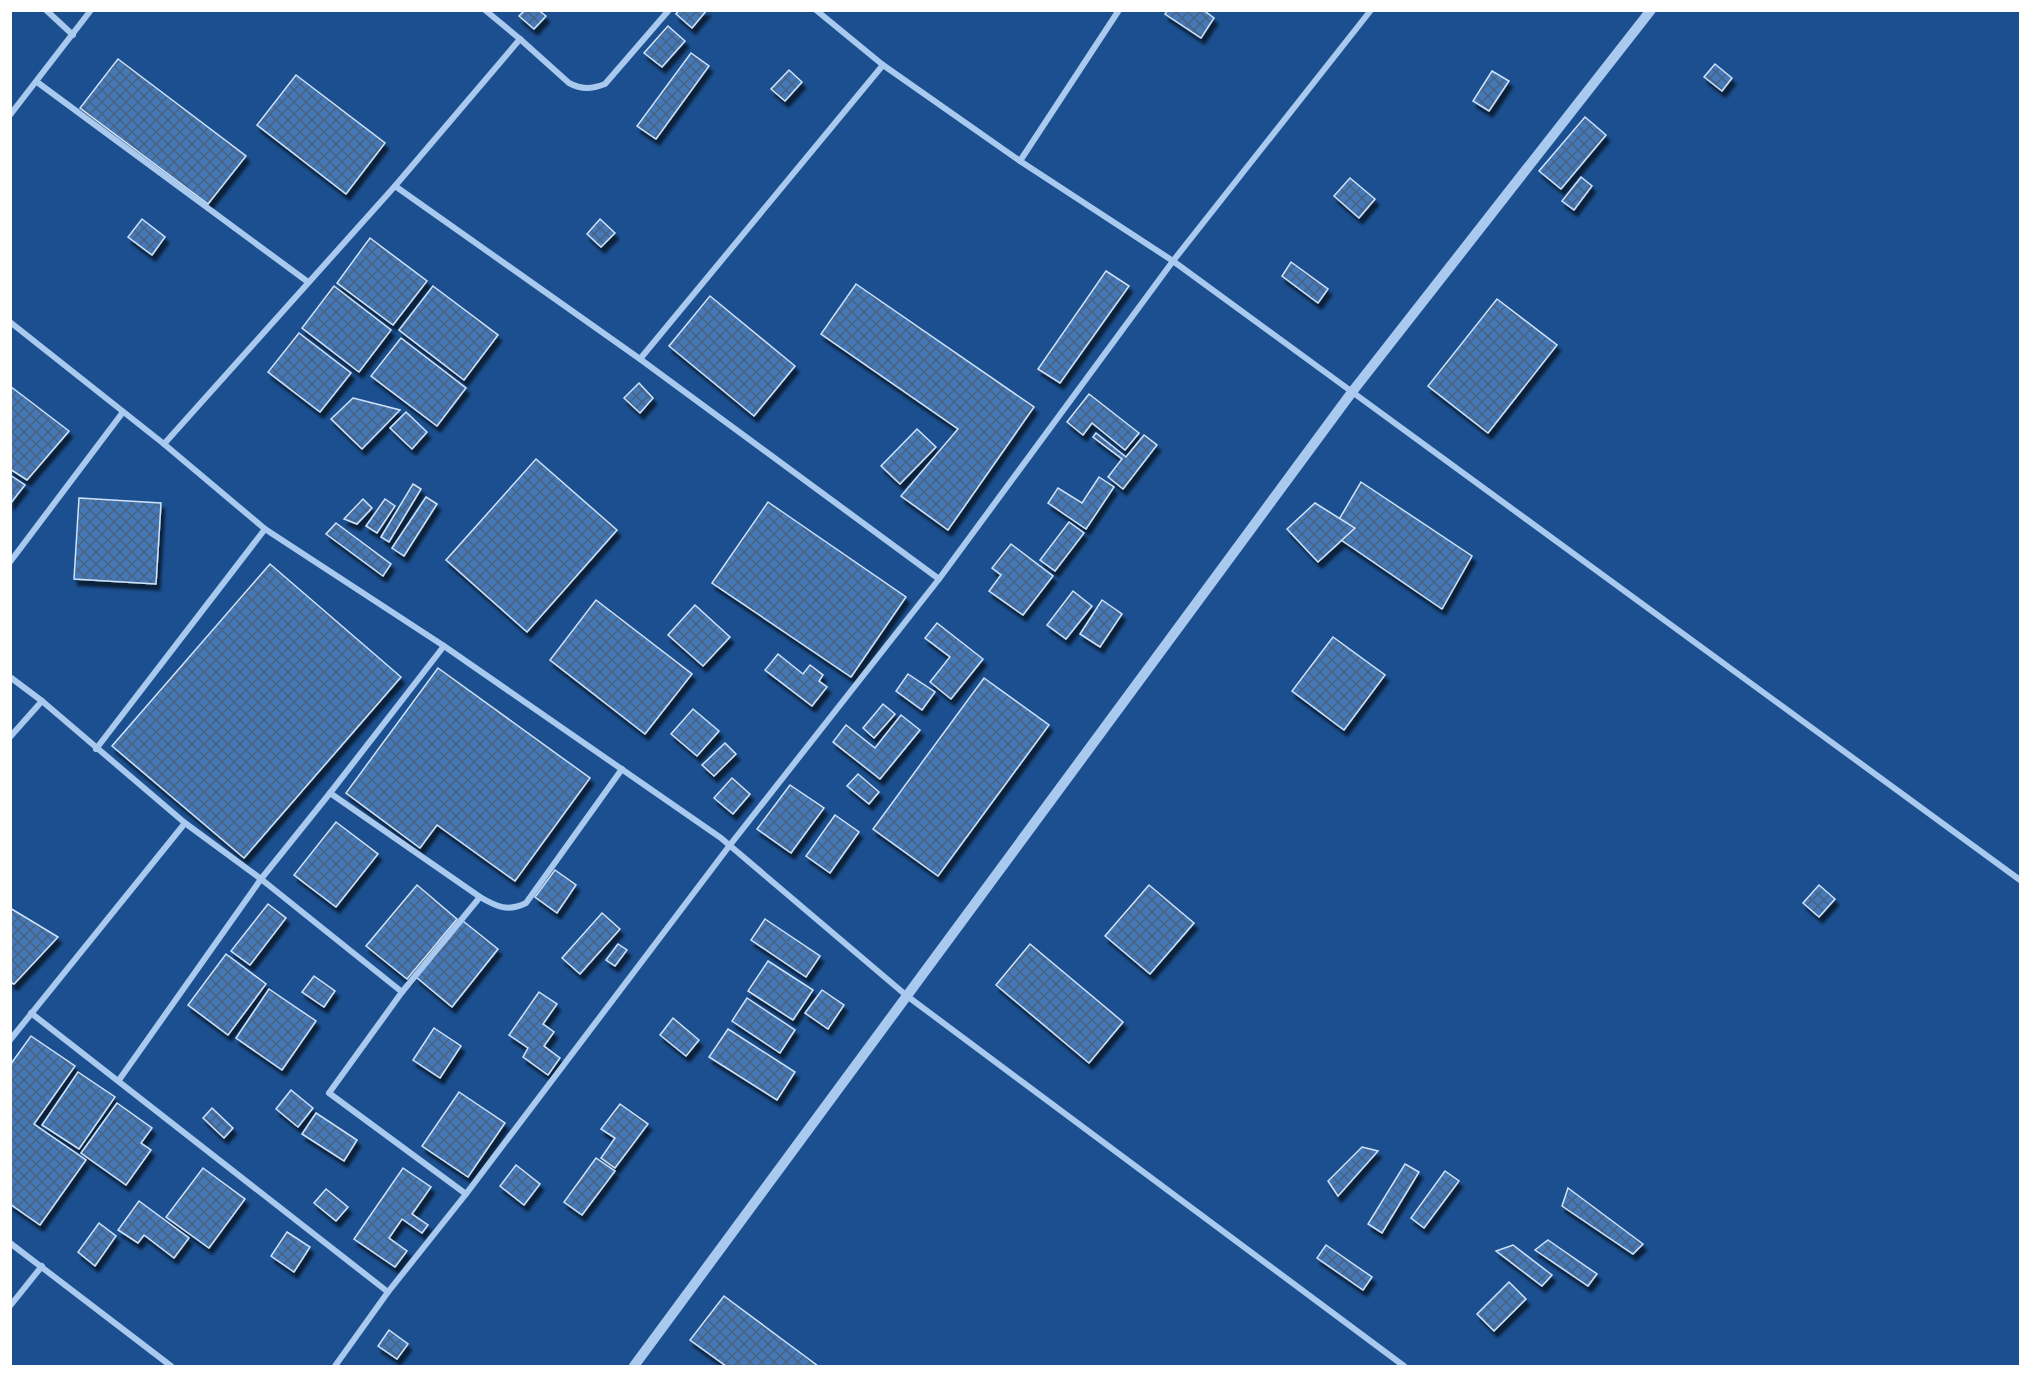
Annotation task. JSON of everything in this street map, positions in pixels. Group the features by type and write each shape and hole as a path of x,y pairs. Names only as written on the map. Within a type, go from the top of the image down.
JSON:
{"street":[{"path":"46,10 73,35"},
{"path":"10,115 92,10"},
{"path":"485,10 570,83 579,88 594,88 605,84 669,10"},
{"path":"816,10 883,65 1020,161 1173,261 2020,880"},
{"path":"1020,161 1119,10"},
{"path":"335,1366 388,1292 466,1194 730,845 939,579 1173,261 1371,10"},
{"path":"634,1366 1352,392 1650,10"},
{"path":"164,444 395,186 520,39"},
{"path":"640,359 883,65"},
{"path":"36,81 308,282"},
{"path":"395,186 640,359 939,579"},
{"path":"10,322 164,444 265,529 444,646 730,845 907,996 1404,1366"},
{"path":"10,562 123,412"},
{"path":"96,749 265,529"},
{"path":"119,1080 261,879 444,646"},
{"path":"10,677 42,701 185,823 261,879 402,992"},
{"path":"10,737 42,701"},
{"path":"330,794 498,908 517,908 526,903 622,769"},
{"path":"10,1040 185,823"},
{"path":"466,1194 329,1093 402,992 480,897"},
{"path":"31,1013 388,1292"},
{"path":"10,1243 171,1366"},
{"path":"10,1306 42,1266"}],"building":[{"path":"525,10 538,10 546,16 534,29 519,16"},
{"path":"679,10 707,10 692,28 676,14"},
{"path":"1168,10 1203,10 1214,18 1201,38 1165,14"},
{"path":"668,26 685,41 662,67 644,53"},
{"path":"691,53 709,66 656,139 637,126"},
{"path":"118,59 246,156 208,204 80,108"},
{"path":"1715,64 1732,78 1722,91 1704,77"},
{"path":"789,70 802,82 785,101 771,89"},
{"path":"1492,71 1509,81 1489,111 1473,101"},
{"path":"296,75 385,143 346,194 257,125"},
{"path":"1585,117 1606,135 1561,189 1539,171"},
{"path":"1581,177 1592,186 1574,210 1562,201"},
{"path":"1350,178 1375,199 1359,218 1334,196"},
{"path":"142,219 165,237 152,255 128,237"},
{"path":"600,219 615,233 601,247 587,234"},
{"path":"370,238 427,281 393,325 337,283"},
{"path":"1291,262 1328,289 1318,303 1282,276"},
{"path":"1106,271 1129,286 1060,383 1038,369"},
{"path":"856,284 1034,407 948,530 901,496 958,429 821,334"},
{"path":"334,286 391,330 359,372 302,328"},
{"path":"433,286 498,335 464,380 399,330"},
{"path":"710,296 795,366 754,416 669,346"},
{"path":"1497,299 1557,345 1488,433 1428,386"},
{"path":"299,333 351,373 320,412 268,372"},
{"path":"401,338 466,388 437,426 371,376"},
{"path":"639,383 653,398 640,413 624,398"},
{"path":"10,386 69,431 27,480 10,469"},
{"path":"1089,394 1139,433 1125,450 1092,423 1083,435 1067,422"},
{"path":"353,398 400,410 362,449 331,419"},
{"path":"406,412 427,432 412,449 390,428"},
{"path":"917,429 936,447 900,484 881,466"},
{"path":"1096,433 1126,457 1144,435 1157,445 1123,489 1108,477 1122,459 1093,437"},
{"path":"536,459 617,530 527,632 446,560"},
{"path":"10,475 25,485 10,504"},
{"path":"1099,477 1114,487 1086,529 1048,503 1058,488 1082,503"},
{"path":"1361,482 1472,556 1442,609 1331,533"},
{"path":"413,484 421,489 389,542 381,537"},
{"path":"426,497 437,504 404,556 392,548"},
{"path":"79,498 161,503 156,584 74,579"},
{"path":"363,499 372,508 357,524 344,519"},
{"path":"385,499 395,506 377,533 366,526"},
{"path":"768,502 906,597 851,677 712,583"},
{"path":"1315,503 1355,528 1318,562 1287,529"},
{"path":"1069,522 1084,533 1055,571 1040,560"},
{"path":"336,523 391,564 383,576 326,534"},
{"path":"1011,544 1053,576 1023,615 989,591 1001,575 992,568"},
{"path":"270,564 401,677 244,858 112,746"},
{"path":"1073,591 1092,606 1066,639 1047,625"},
{"path":"596,600 692,674 645,734 550,660"},
{"path":"1102,600 1122,614 1100,647 1080,634"},
{"path":"695,605 730,637 703,666 668,635"},
{"path":"937,623 983,659 951,699 930,682 950,657 925,638"},
{"path":"1333,637 1385,675 1344,730 1292,691"},
{"path":"778,654 803,674 810,665 823,675 819,681 827,687 812,706 765,670"},
{"path":"438,668 590,778 515,881 437,825 420,848 346,793"},
{"path":"908,674 935,692 922,710 896,691"},
{"path":"984,678 1049,725 938,876 873,829"},
{"path":"883,704 895,714 874,738 863,728"},
{"path":"693,709 719,731 697,756 671,734"},
{"path":"901,715 920,730 880,779 833,742 846,725 875,748"},
{"path":"725,743 736,754 714,776 702,765"},
{"path":"858,774 879,792 869,804 847,786"},
{"path":"732,778 750,794 733,814 714,798"},
{"path":"790,785 824,808 791,853 757,829"},
{"path":"835,815 859,832 830,873 806,856"},
{"path":"336,822 378,854 336,907 294,875"},
{"path":"555,870 576,885 557,913 535,897"},
{"path":"417,885 457,919 407,979 366,946"},
{"path":"1149,885 1194,923 1150,974 1105,936"},
{"path":"1819,885 1835,899 1819,917 1803,903"},
{"path":"268,904 286,918 250,965 231,951"},
{"path":"10,908 58,937 14,984 10,982"},
{"path":"602,913 620,929 580,974 562,958"},
{"path":"765,919 820,956 806,977 751,940"},
{"path":"463,921 498,949 452,1007 416,977"},
{"path":"618,944 627,950 615,966 606,960"},
{"path":"1030,944 1123,1022 1089,1063 996,985"},
{"path":"226,954 266,984 228,1035 188,1005"},
{"path":"768,961 813,990 793,1020 748,991"},
{"path":"314,976 335,991 324,1007 302,992"},
{"path":"269,989 316,1021 282,1070 236,1038"},
{"path":"822,990 844,1005 828,1029 805,1013"},
{"path":"539,992 557,1004 543,1024 554,1032 544,1046 560,1058 548,1075 523,1057 528,1048 509,1035"},
{"path":"747,998 795,1030 780,1053 732,1021"},
{"path":"673,1018 699,1040 686,1056 660,1035"},
{"path":"434,1028 461,1046 440,1078 413,1060"},
{"path":"728,1029 795,1072 777,1100 709,1057"},
{"path":"31,1036 75,1066 34,1124 86,1160 40,1225 10,1204 10,1065"},
{"path":"78,1072 115,1097 79,1149 42,1125"},
{"path":"291,1090 313,1108 298,1127 276,1109"},
{"path":"459,1092 505,1123 468,1177 422,1146"},
{"path":"117,1103 152,1128 141,1143 151,1150 126,1185 81,1153"},
{"path":"620,1104 648,1124 615,1168 601,1158 615,1138 601,1129"},
{"path":"212,1108 233,1128 224,1138 203,1118"},
{"path":"316,1113 357,1140 344,1161 302,1134"},
{"path":"1362,1147 1378,1151 1338,1196 1328,1181"},
{"path":"596,1158 615,1171 582,1215 564,1202"},
{"path":"1405,1164 1419,1172 1382,1233 1368,1224"},
{"path":"516,1165 540,1184 524,1205 500,1186"},
{"path":"203,1168 245,1199 209,1248 166,1217"},
{"path":"403,1168 431,1187 412,1214 428,1225 422,1233 402,1219 389,1238 407,1251 395,1267 354,1239"},
{"path":"1445,1171 1459,1181 1424,1228 1411,1218"},
{"path":"1568,1188 1643,1244 1633,1254 1562,1206"},
{"path":"326,1189 348,1207 336,1221 314,1203"},
{"path":"139,1201 189,1238 174,1258 144,1235 138,1243 118,1230"},
{"path":"99,1223 116,1236 95,1266 78,1252"},
{"path":"287,1232 310,1247 294,1272 271,1256"},
{"path":"1548,1240 1597,1274 1588,1286 1535,1250"},
{"path":"1326,1245 1372,1277 1363,1290 1317,1258"},
{"path":"1513,1245 1552,1275 1542,1286 1496,1251"},
{"path":"1509,1282 1526,1299 1494,1331 1477,1314"},
{"path":"724,1296 818,1366 726,1366 690,1340"},
{"path":"389,1330 408,1344 397,1359 378,1346"}]}
